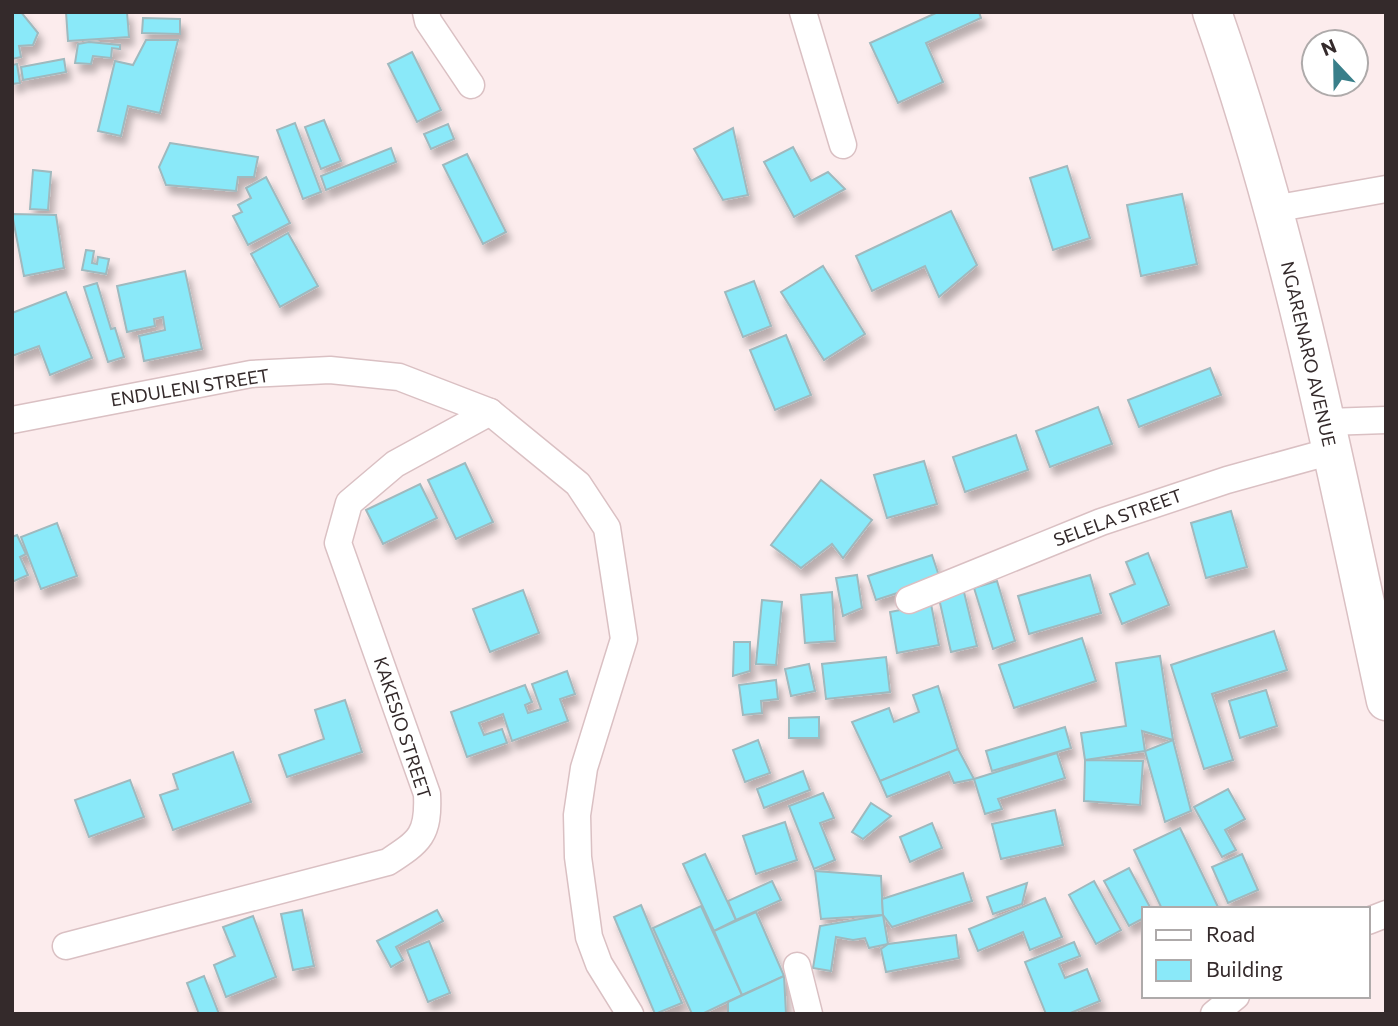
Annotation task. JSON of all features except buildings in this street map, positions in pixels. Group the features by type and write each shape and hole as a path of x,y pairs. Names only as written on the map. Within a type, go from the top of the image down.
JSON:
{"highway":[{"name":"NGARENARO AVENUE","path":"1212,12 1241,95 1273,209 1329,437 1386,701"}],"street":[{"path":"426,12 428,21 471,85"},
{"path":"803,12 843,145"},
{"path":"1273,209 1386,189"},
{"name":"ENDULENI STREET","path":"12,420 251,374 330,370 399,377 490,412 578,484 607,528 624,639 584,768 577,815 578,857 589,937 599,964 630,1014"},
{"name":"KAKESIO STREET","path":"66,946 388,862 419,841 428,818 427,794 338,543 349,503 395,464 490,412"},
{"name":"SELELA STREET","path":"909,600 1101,522 1227,480 1329,437 1386,420"},
{"path":"797,966 809,1014"},
{"path":"1214,1014 1234,998"}]}
